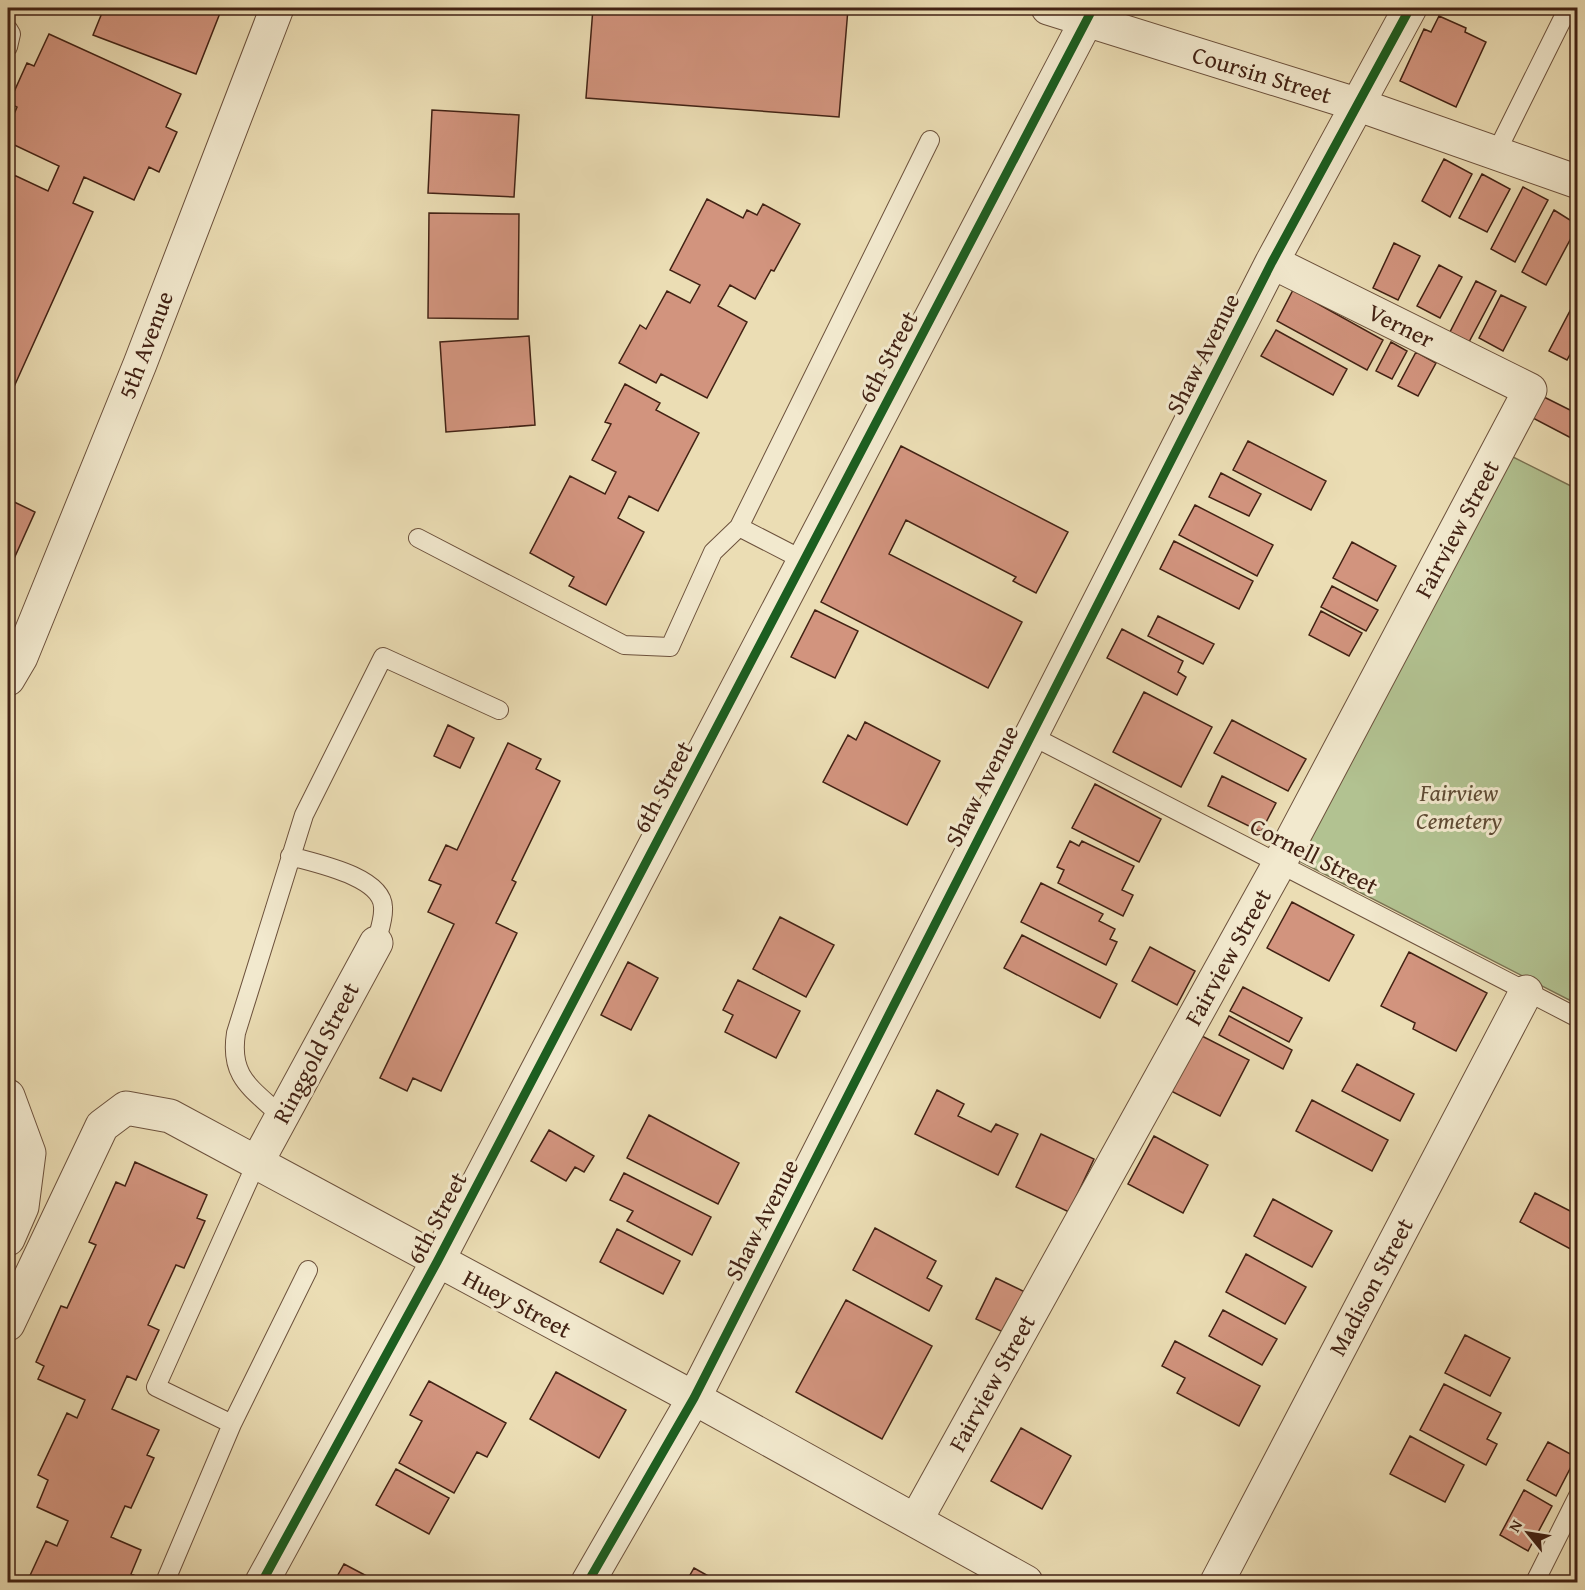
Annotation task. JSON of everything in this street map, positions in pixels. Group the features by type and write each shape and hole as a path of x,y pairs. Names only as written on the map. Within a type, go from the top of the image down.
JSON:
{"street":[{"name":"5th Avenue","path":"8,679 21,657 135,375 277,8"},
{"name":"Coursin Street","path":"1048,8 1090,14 1578,182"},
{"name":"Shaw Avenue","path":"588,1582 694,1398 1272,262 1410,8"},
{"name":"6th Street","path":"262,1582 437,1262 1090,14"},
{"name":"Verner","path":"1272,262 1530,390"},
{"name":"Fairview Street","path":"916,1520 1278,866 1530,390"},
{"name":"Ringgold Street","path":"256,1164 375,943"},
{"name":"Madison Street","path":"1217,1582 1526,992"},
{"path":"8,1096 29,1153 22,1207 8,1239"},
{"name":"Huey Street","path":"8,1324 102,1126 126,1108 170,1116 437,1262 694,1398 1026,1582"}],"lane":[{"path":"1496,153 1568,8"},
{"path":"8,29 11,34 8,47"},
{"path":"418,538 624,645 670,647 713,552 739,527 930,140"},
{"path":"739,527 803,560"},
{"path":"282,1117 243,1080 235,1066 233,1052 236,1033 304,815 383,657 499,710"},
{"name":"Cornell Street","path":"1030,735 1278,866 1578,1018"},
{"path":"290,856 335,868 375,889 383,904 375,943"},
{"path":"232,1424 156,1387 256,1164"},
{"path":"165,1582 232,1424 308,1270"},
{"path":"1535,1582 1578,1496"}],"green space":[{"name":"Fairview Cemetery","path":"1511,456 1577,489 1577,1004 1297,860"}],"building":[{"path":"104,8 222,8 196,74 93,35"},
{"path":"593,8 848,9 839,117 586,98"},
{"path":"1439,16 1466,28 1465,32 1486,42 1456,107 1400,81 1424,29 1431,32"},
{"path":"49,34 181,94 166,127 177,132 159,172 149,167 134,200 84,177 73,203 93,212 8,400 8,189 14,175 48,191 59,166 8,142 8,128 17,107 9,103 27,63 34,66"},
{"path":"432,110 519,115 514,197 428,193"},
{"path":"1444,159 1472,174 1450,217 1422,201"},
{"path":"1482,174 1510,189 1487,232 1459,218"},
{"path":"1523,187 1548,200 1515,262 1491,249"},
{"path":"707,199 743,218 747,210 757,215 763,204 800,224 774,271 771,270 755,299 730,285 718,306 747,322 707,398 661,374 656,383 619,363 640,325 646,329 667,291 690,303 700,285 670,270"},
{"path":"1554,210 1578,225 1546,285 1522,272"},
{"path":"429,213 519,214 518,319 428,318"},
{"path":"1394,243 1420,256 1398,300 1373,288"},
{"path":"1439,265 1462,277 1440,318 1417,306"},
{"path":"1476,281 1496,291 1469,342 1450,332"},
{"path":"1293,290 1383,340 1367,370 1277,321"},
{"path":"1501,295 1526,307 1503,351 1479,338"},
{"path":"1572,307 1578,310 1578,340 1567,360 1549,351"},
{"path":"1276,330 1347,369 1333,395 1261,356"},
{"path":"529,336 535,425 446,432 440,342"},
{"path":"1391,342 1407,351 1392,379 1376,371"},
{"path":"1416,352 1436,363 1418,396 1398,386"},
{"path":"625,384 660,403 656,410 699,433 658,511 629,496 618,518 644,532 606,605 569,586 574,577 530,553 570,476 605,494 616,472 592,460 611,424 605,422"},
{"path":"1540,395 1578,414 1575,440 1529,416"},
{"path":"1248,441 1326,481 1311,510 1233,470"},
{"path":"901,446 1068,532 1036,593 1013,581 1016,577 906,520 889,554 1022,622 988,688 821,602"},
{"path":"1221,473 1261,494 1249,516 1209,497"},
{"path":"8,499 35,512 8,572"},
{"path":"1195,505 1273,545 1257,576 1179,535"},
{"path":"1174,541 1253,581 1239,609 1160,569"},
{"path":"1352,542 1396,566 1377,601 1333,578"},
{"path":"1332,586 1378,610 1366,631 1321,607"},
{"path":"815,610 858,631 835,678 791,657"},
{"path":"1321,611 1362,633 1349,656 1309,635"},
{"path":"1158,616 1214,644 1203,664 1148,636"},
{"path":"1122,629 1183,661 1178,672 1186,677 1177,695 1107,658"},
{"path":"1144,692 1212,727 1181,787 1113,752"},
{"path":"1232,720 1306,759 1288,791 1214,753"},
{"path":"865,722 940,761 907,825 823,782 848,735 856,740"},
{"path":"448,725 474,738 460,768 434,756"},
{"path":"508,743 541,759 536,769 560,781 512,880 516,882 496,923 517,933 441,1091 413,1078 407,1091 380,1078 454,924 428,912 441,885 429,880 446,845 457,850"},
{"path":"1222,776 1276,803 1261,832 1208,806"},
{"path":"1095,784 1161,819 1139,862 1072,828"},
{"path":"1070,841 1079,846 1082,841 1134,866 1122,890 1133,895 1123,916 1058,883 1064,870 1057,867"},
{"path":"1041,883 1103,914 1099,921 1115,929 1110,939 1117,942 1106,965 1021,922"},
{"path":"1292,902 1354,935 1329,981 1267,948"},
{"path":"780,917 834,945 806,997 753,969"},
{"path":"1022,935 1117,984 1100,1018 1004,968"},
{"path":"1150,947 1195,971 1177,1005 1132,981"},
{"path":"1409,952 1487,993 1456,1051 1413,1029 1415,1023 1381,1006"},
{"path":"628,962 658,978 631,1030 601,1015"},
{"path":"738,980 800,1011 776,1058 725,1032 733,1015 723,1010"},
{"path":"1243,987 1302,1018 1289,1042 1230,1011"},
{"path":"1229,1016 1292,1050 1283,1069 1219,1035"},
{"path":"1198,1034 1249,1060 1220,1116 1169,1090"},
{"path":"1357,1064 1414,1094 1400,1121 1342,1091"},
{"path":"937,1090 964,1104 958,1116 991,1132 996,1124 1018,1134 998,1175 915,1134"},
{"path":"1312,1100 1388,1140 1372,1171 1296,1131"},
{"path":"649,1115 739,1163 718,1204 627,1158"},
{"path":"549,1130 594,1156 584,1172 575,1167 566,1181 531,1161"},
{"path":"1041,1134 1094,1159 1069,1212 1016,1187"},
{"path":"1154,1136 1208,1165 1183,1213 1128,1184"},
{"path":"135,1162 207,1195 197,1218 205,1221 184,1268 176,1265 148,1325 159,1330 136,1380 127,1376 112,1409 159,1430 147,1455 154,1458 131,1508 125,1506 111,1537 141,1550 131,1574 138,1577 136,1582 27,1582 46,1541 57,1546 68,1521 37,1507 48,1480 38,1475 67,1413 77,1418 85,1400 38,1379 44,1366 36,1362 61,1306 67,1308 96,1245 89,1242 116,1182 125,1186"},
{"path":"624,1173 711,1217 692,1255 627,1221 633,1211 610,1200"},
{"path":"1535,1193 1578,1215 1578,1253 1520,1222"},
{"path":"1273,1199 1332,1231 1312,1267 1254,1236"},
{"path":"875,1228 936,1261 927,1278 942,1286 929,1311 853,1270"},
{"path":"617,1229 680,1261 663,1294 600,1262"},
{"path":"1246,1254 1306,1287 1285,1324 1226,1292"},
{"path":"996,1278 1025,1292 1005,1333 976,1319"},
{"path":"846,1300 932,1346 882,1439 796,1392"},
{"path":"1223,1310 1277,1339 1262,1365 1209,1336"},
{"path":"1465,1335 1510,1358 1490,1396 1445,1373"},
{"path":"1175,1341 1260,1386 1239,1426 1177,1393 1185,1378 1162,1366"},
{"path":"556,1372 626,1410 599,1458 530,1419"},
{"path":"429,1381 506,1423 487,1457 477,1452 454,1493 399,1463 422,1421 410,1415"},
{"path":"1444,1384 1501,1413 1487,1439 1497,1444 1486,1465 1420,1430"},
{"path":"1021,1428 1071,1456 1042,1509 991,1481"},
{"path":"1410,1436 1464,1465 1445,1502 1390,1474"},
{"path":"1548,1442 1576,1457 1556,1496 1527,1480"},
{"path":"396,1469 449,1498 429,1534 376,1505"},
{"path":"1524,1490 1552,1506 1528,1551 1500,1535"},
{"path":"344,1564 378,1582 334,1582"},
{"path":"694,1568 719,1582 686,1582"}],"cycle path":[{"path":"262,1582 437,1262 1093,8"},
{"path":"588,1582 694,1398 1272,262 1410,8"}]}
